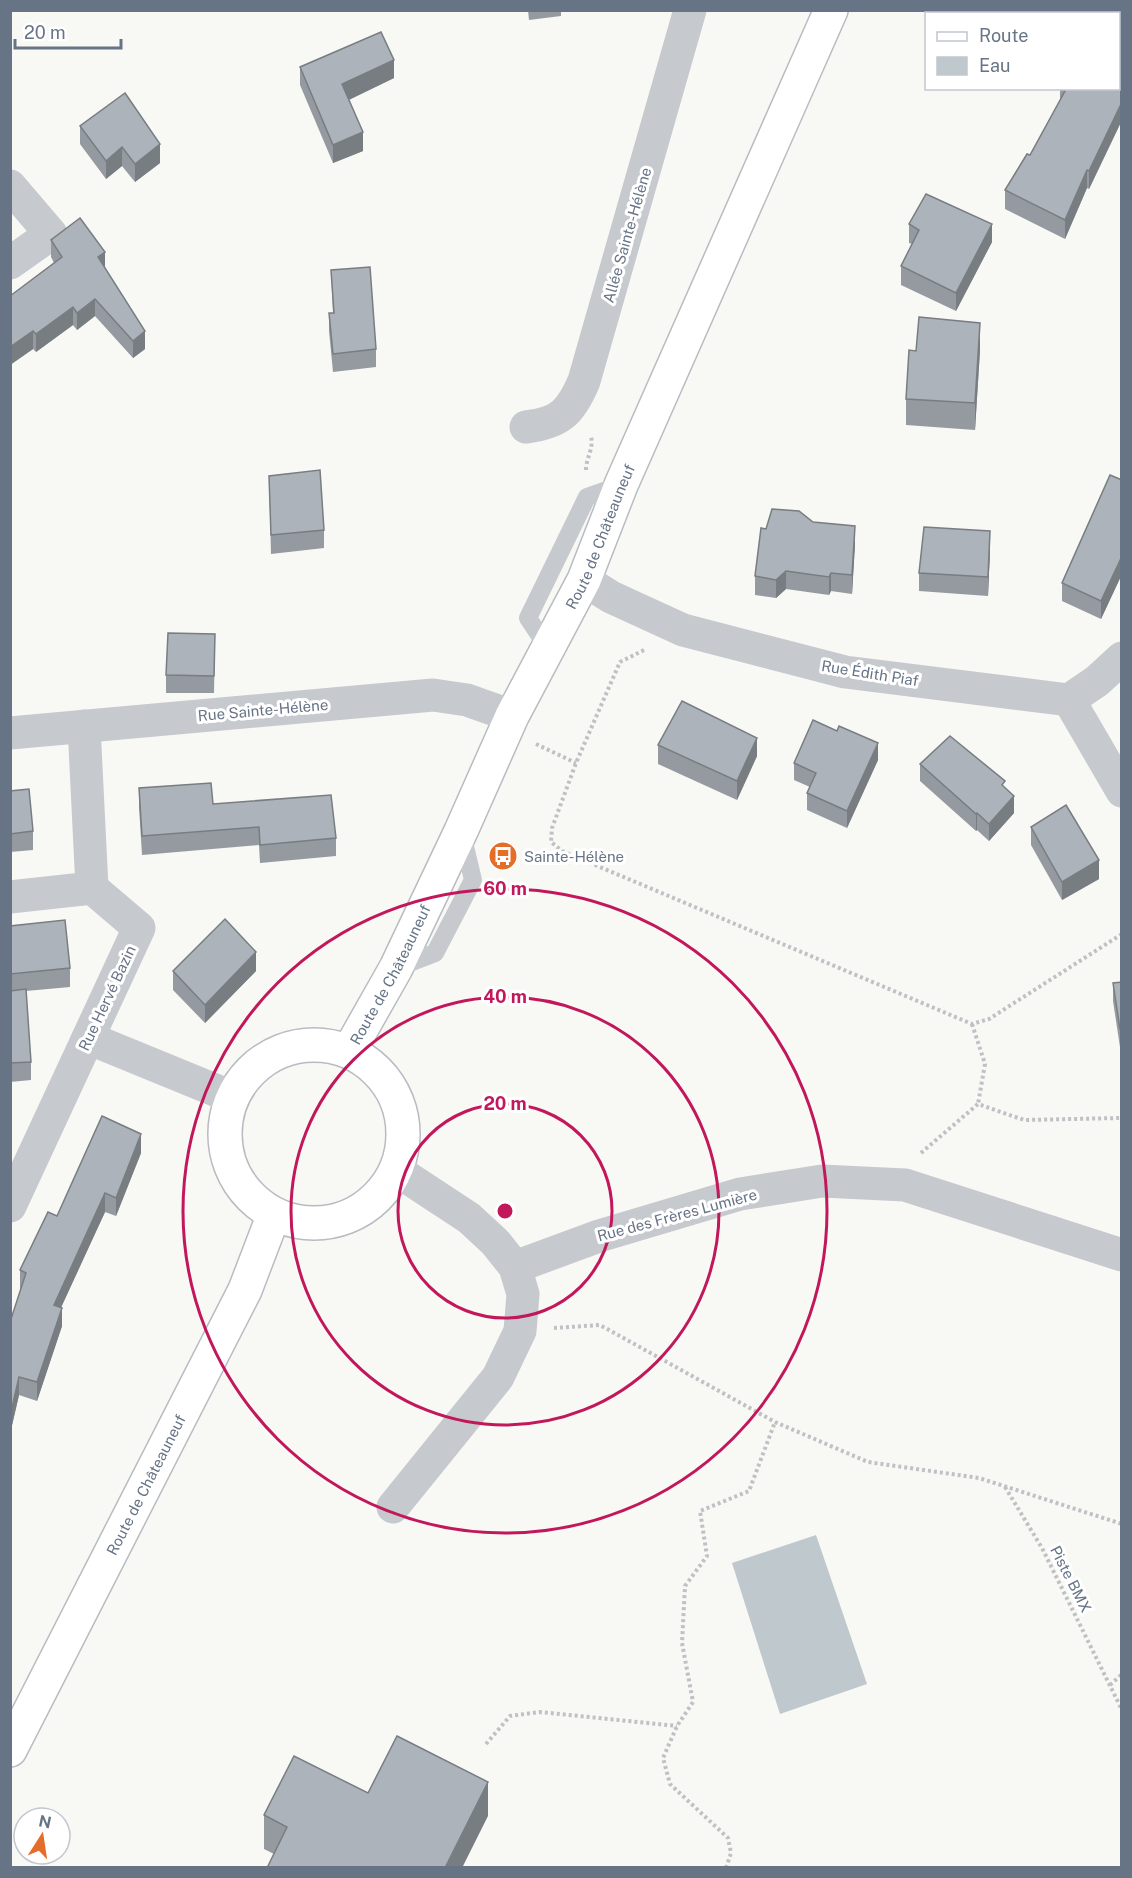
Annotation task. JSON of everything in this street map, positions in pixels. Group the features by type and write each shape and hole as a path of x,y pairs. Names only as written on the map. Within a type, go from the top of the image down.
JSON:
{"main road":[{"name":"Route de Châteauneuf","path":"349,1051 396,968 461,831 520,728 548,648 584,580 621,485 831,10"},
{"name":"Route de Châteauneuf","path":"322,1045 349,1051 372,1067 391,1088 401,1114 402,1143 396,1170 380,1194 357,1212 330,1222 302,1222 274,1214 252,1198 235,1176 232,1168 226,1151 225,1124 232,1097 247,1074 268,1057 294,1046 322,1045"},
{"name":"Route de Châteauneuf","path":"10,1750 245,1290 274,1214"}],"street":[{"name":"Allée Sainte-Hélène","path":"526,427 555,421 577,398 588,369 690,10"},
{"path":"10,186 51,234 10,263"},
{"name":"Rue Édith Piaf","path":"584,580 610,597 683,630 845,672 1069,700"},
{"path":"1122,658 1097,681 1069,700 1122,791"},
{"name":"Rue Sainte-Hélène","path":"10,733 433,694 467,700 520,728"},
{"path":"10,897 92,888 84,726"},
{"name":"Rue Hervé Bazin","path":"10,1206 139,928 92,888"},
{"path":"88,1038 232,1097"},
{"path":"393,1507 498,1377 520,1331 524,1294 515,1267 495,1242 469,1218 396,1170"},
{"name":"Rue des Frères Lumière","path":"515,1267 599,1236 741,1194 822,1181 905,1185 1122,1255"}],"lane":[{"path":"548,648 528,618 587,497 621,485"}],"path":[{"path":"577,398 589,404 589,424 593,444 586,463 587,497"},
{"path":"683,630 620,662 576,763 552,828 551,842 562,851 972,1024 989,1019 1122,934"},
{"path":"520,728 576,763"},
{"path":"905,1185 910,1163 978,1104 985,1064 972,1024"},
{"path":"978,1104 1024,1120 1122,1118"},
{"path":"520,1331 600,1325 775,1422 868,1462 979,1478 1122,1524"},
{"path":"726,1868 731,1853 728,1838 670,1784 663,1758 677,1726 693,1702 682,1643 685,1586 707,1556 700,1510 749,1491 775,1422"},
{"name":"Piste BMX","path":"1005,1486 1042,1548 1122,1710"},
{"path":"1110,1685 1122,1674"},
{"path":"486,1744 510,1716 540,1712 677,1726"}],"water":[{"path":"816,1535 867,1684 780,1714 732,1563"}],"building":[{"path":"381,32 394,60 342,84 363,132 333,145 300,67"},
{"path":"1120,37 1122,38 1122,102 1089,171 1087,170 1065,220 1005,190 1027,154 1030,155 1065,91 1063,90 1120,90"},
{"path":"125,93 160,144 135,164 122,147 106,161 80,126"},
{"path":"926,194 992,224 956,293 901,266 919,230 909,224"},
{"path":"80,218 105,252 98,257 145,331 133,341 95,299 77,313 73,307 36,334 33,331 10,347 10,296 62,257 51,240"},
{"path":"370,267 376,349 333,354 329,313 334,313 331,270"},
{"path":"919,317 980,323 975,403 906,399 909,350 916,351"},
{"path":"320,470 324,530 271,535 269,476"},
{"path":"1110,475 1122,480 1122,556 1101,601 1062,583"},
{"path":"772,509 799,511 813,522 855,526 852,575 831,573 829,577 786,571 776,580 755,576 761,528 766,529"},
{"path":"924,527 990,531 988,577 919,573"},
{"path":"168,633 215,634 214,676 166,675"},
{"path":"682,701 757,738 737,781 658,745"},
{"path":"813,720 837,731 839,726 878,743 847,811 807,793 816,773 794,763"},
{"path":"950,736 1005,781 1002,785 1014,796 989,824 920,764"},
{"path":"211,783 213,804 331,795 336,838 260,845 259,827 142,836 139,788"},
{"path":"29,789 33,831 10,834 10,791"},
{"path":"1066,805 1099,860 1062,882 1031,827"},
{"path":"225,919 256,952 205,1005 173,971"},
{"path":"65,920 70,968 10,974 10,926"},
{"path":"1122,982 1122,1029 1120,1029 1113,983"},
{"path":"26,989 31,1062 10,1063 10,991"},
{"path":"102,1116 141,1134 116,1198 105,1193 54,1305 62,1308 37,1382 19,1377 10,1416 10,1322 26,1273 20,1270 48,1212 57,1216"},
{"path":"397,1736 488,1782 446,1866 450,1868 267,1868 287,1827 264,1815 294,1756 368,1793"}],"place":[{"name":"Sainte-Hélène","path":"503,856"}]}
